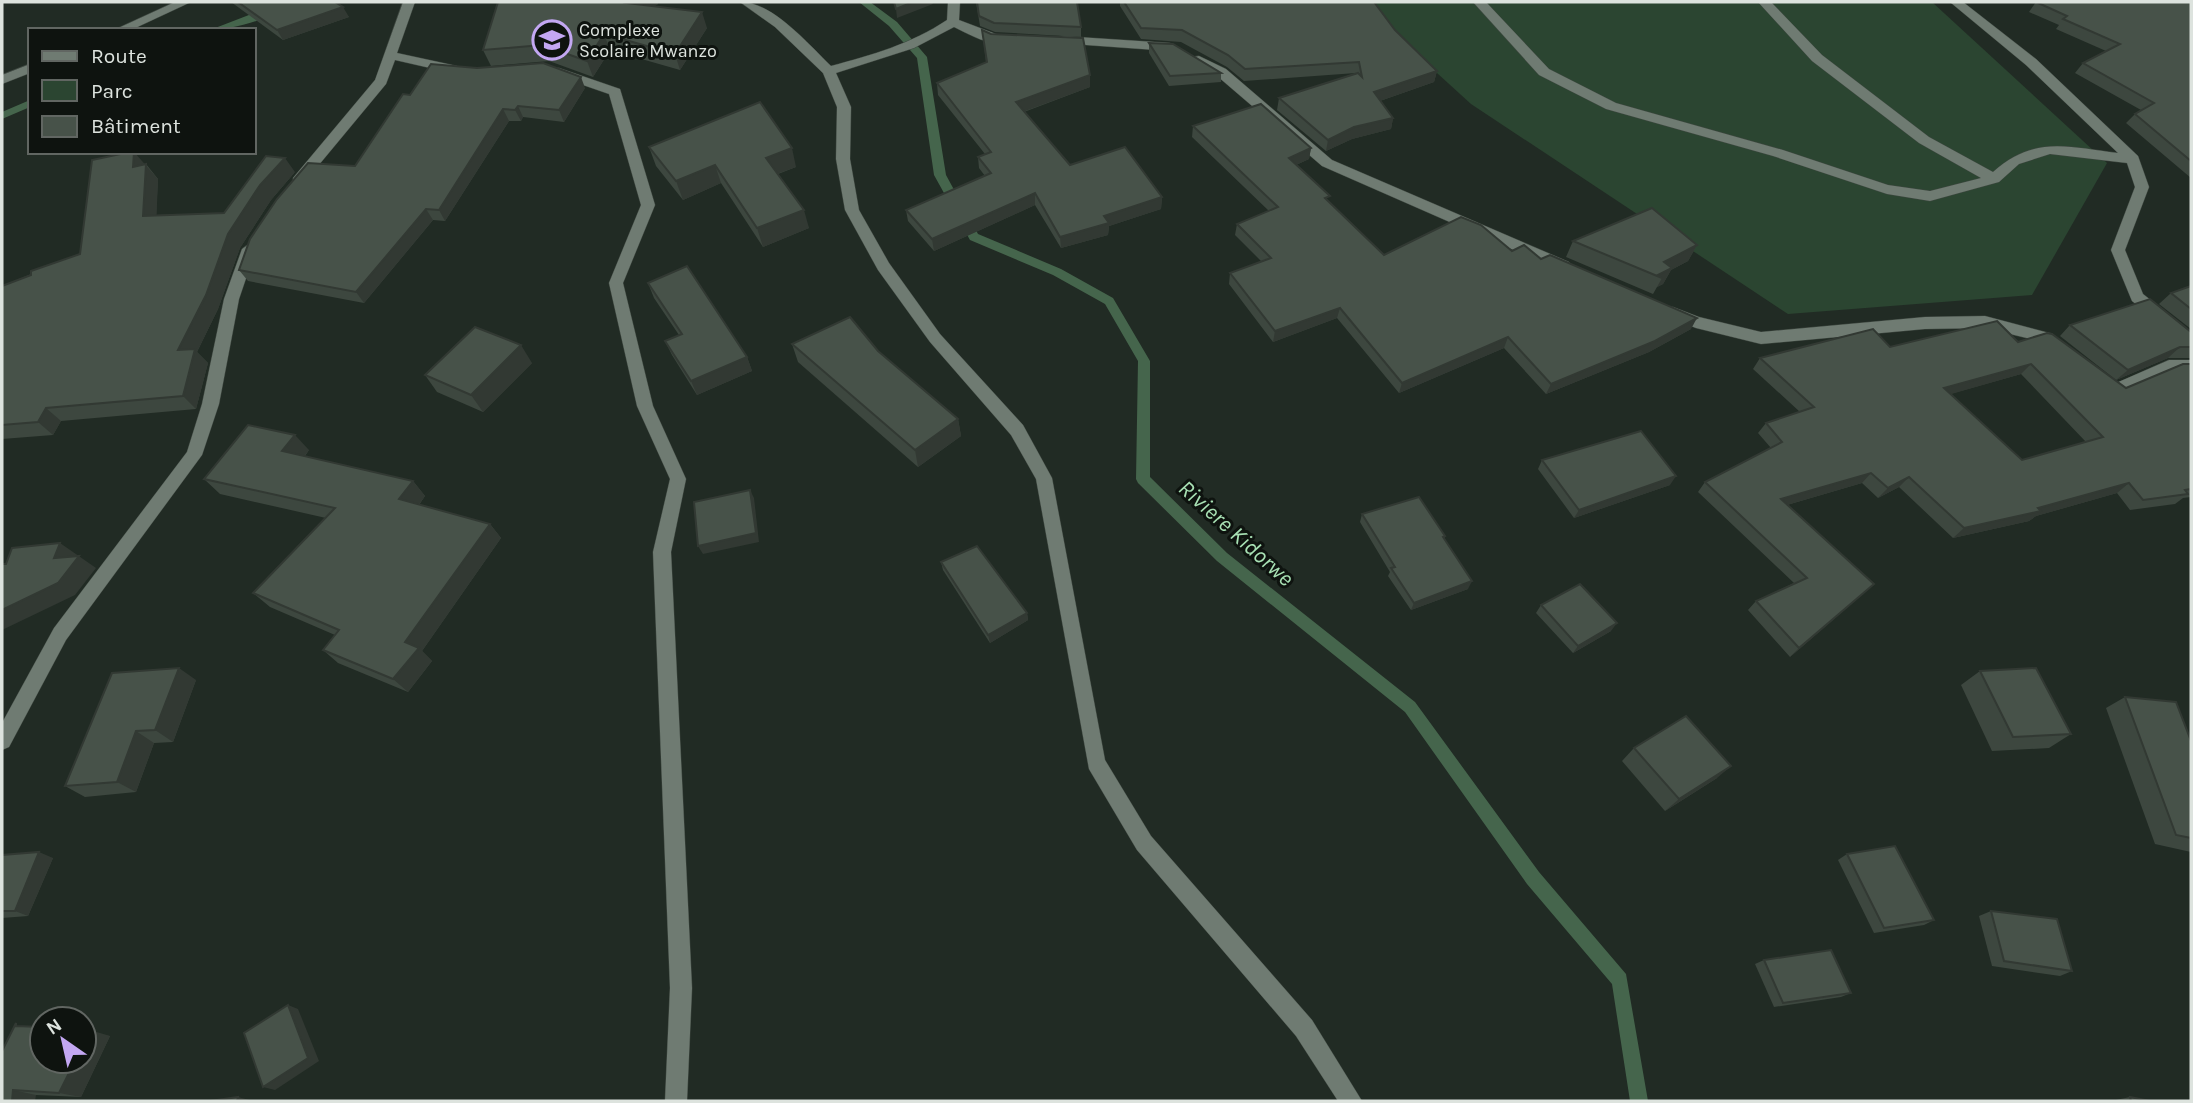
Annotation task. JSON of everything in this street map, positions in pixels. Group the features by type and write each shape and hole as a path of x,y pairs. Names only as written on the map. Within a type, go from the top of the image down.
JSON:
{"street":[{"path":"125,28 185,2"},
{"path":"283,198 381,81 410,2"},
{"path":"746,2 779,24 829,71 844,107 843,159 852,210 883,266 935,338 1017,430 1044,478 1096,763 1144,843 1304,1028 1351,1101"},
{"path":"829,71 890,54 940,32 953,22 954,2"},
{"path":"1479,2 1544,72 1611,106 1779,153 1887,189 1930,196 1994,179 2014,162 2049,149 2133,159"},
{"path":"1764,2 1817,58 1924,140 1994,179"},
{"path":"1956,2 2031,62 2133,159 2142,187 2119,250 2137,297 2191,340"},
{"path":"953,22 992,38 1015,39"},
{"path":"1052,40 1176,47 1221,72 1327,163 1575,271"},
{"path":"390,55 431,66 470,71"},
{"path":"536,69 549,68 615,92 648,205 617,283 645,406 678,479 662,552 681,988 676,1101"},
{"path":"2,80 28,69"},
{"path":"2,741 60,634 194,455 208,424 235,280 259,229"},
{"path":"1660,307 1696,322 1761,338 1925,323 1985,322 2048,338 2070,356"},
{"path":"2092,373 2114,390 2169,366 2191,366"}],"green space":[{"path":"1369,2 1932,2 2107,163 2032,295 1788,314 1471,104 1392,32"}],"building":[{"path":"238,2 335,2 343,7 277,30"},
{"path":"498,2 628,2 626,3 702,12 675,54 604,34 587,61 542,45 483,50"},
{"path":"894,2 913,2 896,9"},
{"path":"977,2 1077,2 1081,27 994,23 979,16"},
{"path":"1124,2 1374,2 1395,30 1437,71 1374,92 1393,118 1354,127 1328,140 1279,98 1358,73 1362,77 1359,62 1245,69 1228,55 1182,30 1141,28"},
{"path":"2036,2 2191,2 2191,161 2135,114 2154,103 2083,63 2120,44 2063,19 2067,16"},
{"path":"982,30 991,34 1083,38 1090,75 1016,102 1070,165 1125,147 1162,197 1104,216 1109,223 1060,237 1035,193 932,239 906,210 991,173 978,157 991,152 937,83 987,62"},
{"path":"1149,43 1173,44 1221,73 1170,76"},
{"path":"543,63 581,77 559,110 518,106 515,110 503,109 439,210 426,209 356,292 239,270 250,239 277,199 308,163 355,166 403,94 410,95 431,64 477,68"},
{"path":"760,102 792,148 766,158 804,210 757,228 715,165 676,181 649,147"},
{"path":"1261,104 1311,148 1289,158 1330,196 1325,198 1384,255 1461,217 1481,225 1512,251 1524,245 1541,259 1550,255 1697,318 1655,341 1551,384 1508,337 1402,383 1340,308 1275,331 1230,273 1271,258 1237,224 1278,207 1193,126"},
{"path":"134,154 133,167 146,164 143,216 224,213 266,156 285,158 260,185 228,234 206,295 178,350 195,349 183,396 46,408 38,422 2,425 2,286 31,275 31,271 80,254 92,160"},
{"path":"1652,208 1697,245 1664,262 1672,268 1658,275 1662,278 1573,241"},
{"path":"687,266 747,357 691,381 665,341 682,334 648,283"},
{"path":"2191,286 2191,309 2171,293"},
{"path":"2150,299 2191,332 2191,347 2180,347 2128,370 2070,325"},
{"path":"850,317 878,351 958,419 915,450 792,344"},
{"path":"1997,321 2018,342 2047,333 2052,334 2126,388 2183,364 2191,364 2191,489 2185,490 2188,494 2143,500 2129,483 2038,508 2041,511 1964,528 1909,477 1888,488 1871,473 1781,499 1874,584 1799,648 1756,601 1807,578 1705,482 1782,442 1766,423 1814,407 1760,358 1873,329 1890,347","holes":["2031,364 2103,437 2022,460 1944,388"]},
{"path":"475,327 521,345 471,395 425,375"},
{"path":"248,425 295,435 282,451 413,481 399,499 490,524 405,642 419,648 393,679 323,650 339,630 253,593 335,508 204,479"},
{"path":"1641,431 1676,476 1579,510 1542,460"},
{"path":"750,490 756,533 698,546 694,502"},
{"path":"1419,497 1472,581 1414,603 1391,568 1395,567 1362,514"},
{"path":"60,543 54,558 79,556 58,583 2,610 2,564 6,564 12,548"},
{"path":"977,546 1027,613 988,635 941,562"},
{"path":"1580,584 1617,623 1578,646 1541,605"},
{"path":"179,668 155,730 136,731 117,782 65,786 112,673"},
{"path":"2036,668 2071,734 2013,737 1980,671"},
{"path":"2125,697 2176,702 2191,741 2191,838 2176,835"},
{"path":"1686,716 1731,766 1679,799 1634,748"},
{"path":"1895,846 1934,920 1884,928 1847,854"},
{"path":"39,852 15,911 2,911 2,855"},
{"path":"1991,911 2057,919 2072,971 2004,961"},
{"path":"1831,950 1851,993 1783,1003 1764,960"},
{"path":"288,1005 308,1058 263,1087 244,1033"},
{"path":"16,1023 16,1026 28,1026 28,1075 68,1075 59,1093 13,1090 12,1101 2,1101 2,1051"},
{"path":"238,1097 237,1101 210,1101"},
{"path":"2130,1097 2150,1101 2131,1101"}],"waterway":[{"path":"221,28 290,2"},
{"name":"Riviere Kidorwe","path":"864,2 893,24 922,57 940,175 974,237 1057,272 1109,301 1144,361 1143,479 1222,557 1410,707 1533,878 1620,980 1639,1101"},
{"path":"2,116 28,104"}],"place":[{"name":"Complexe Scolaire Mwanzo","path":"552,40"}]}
